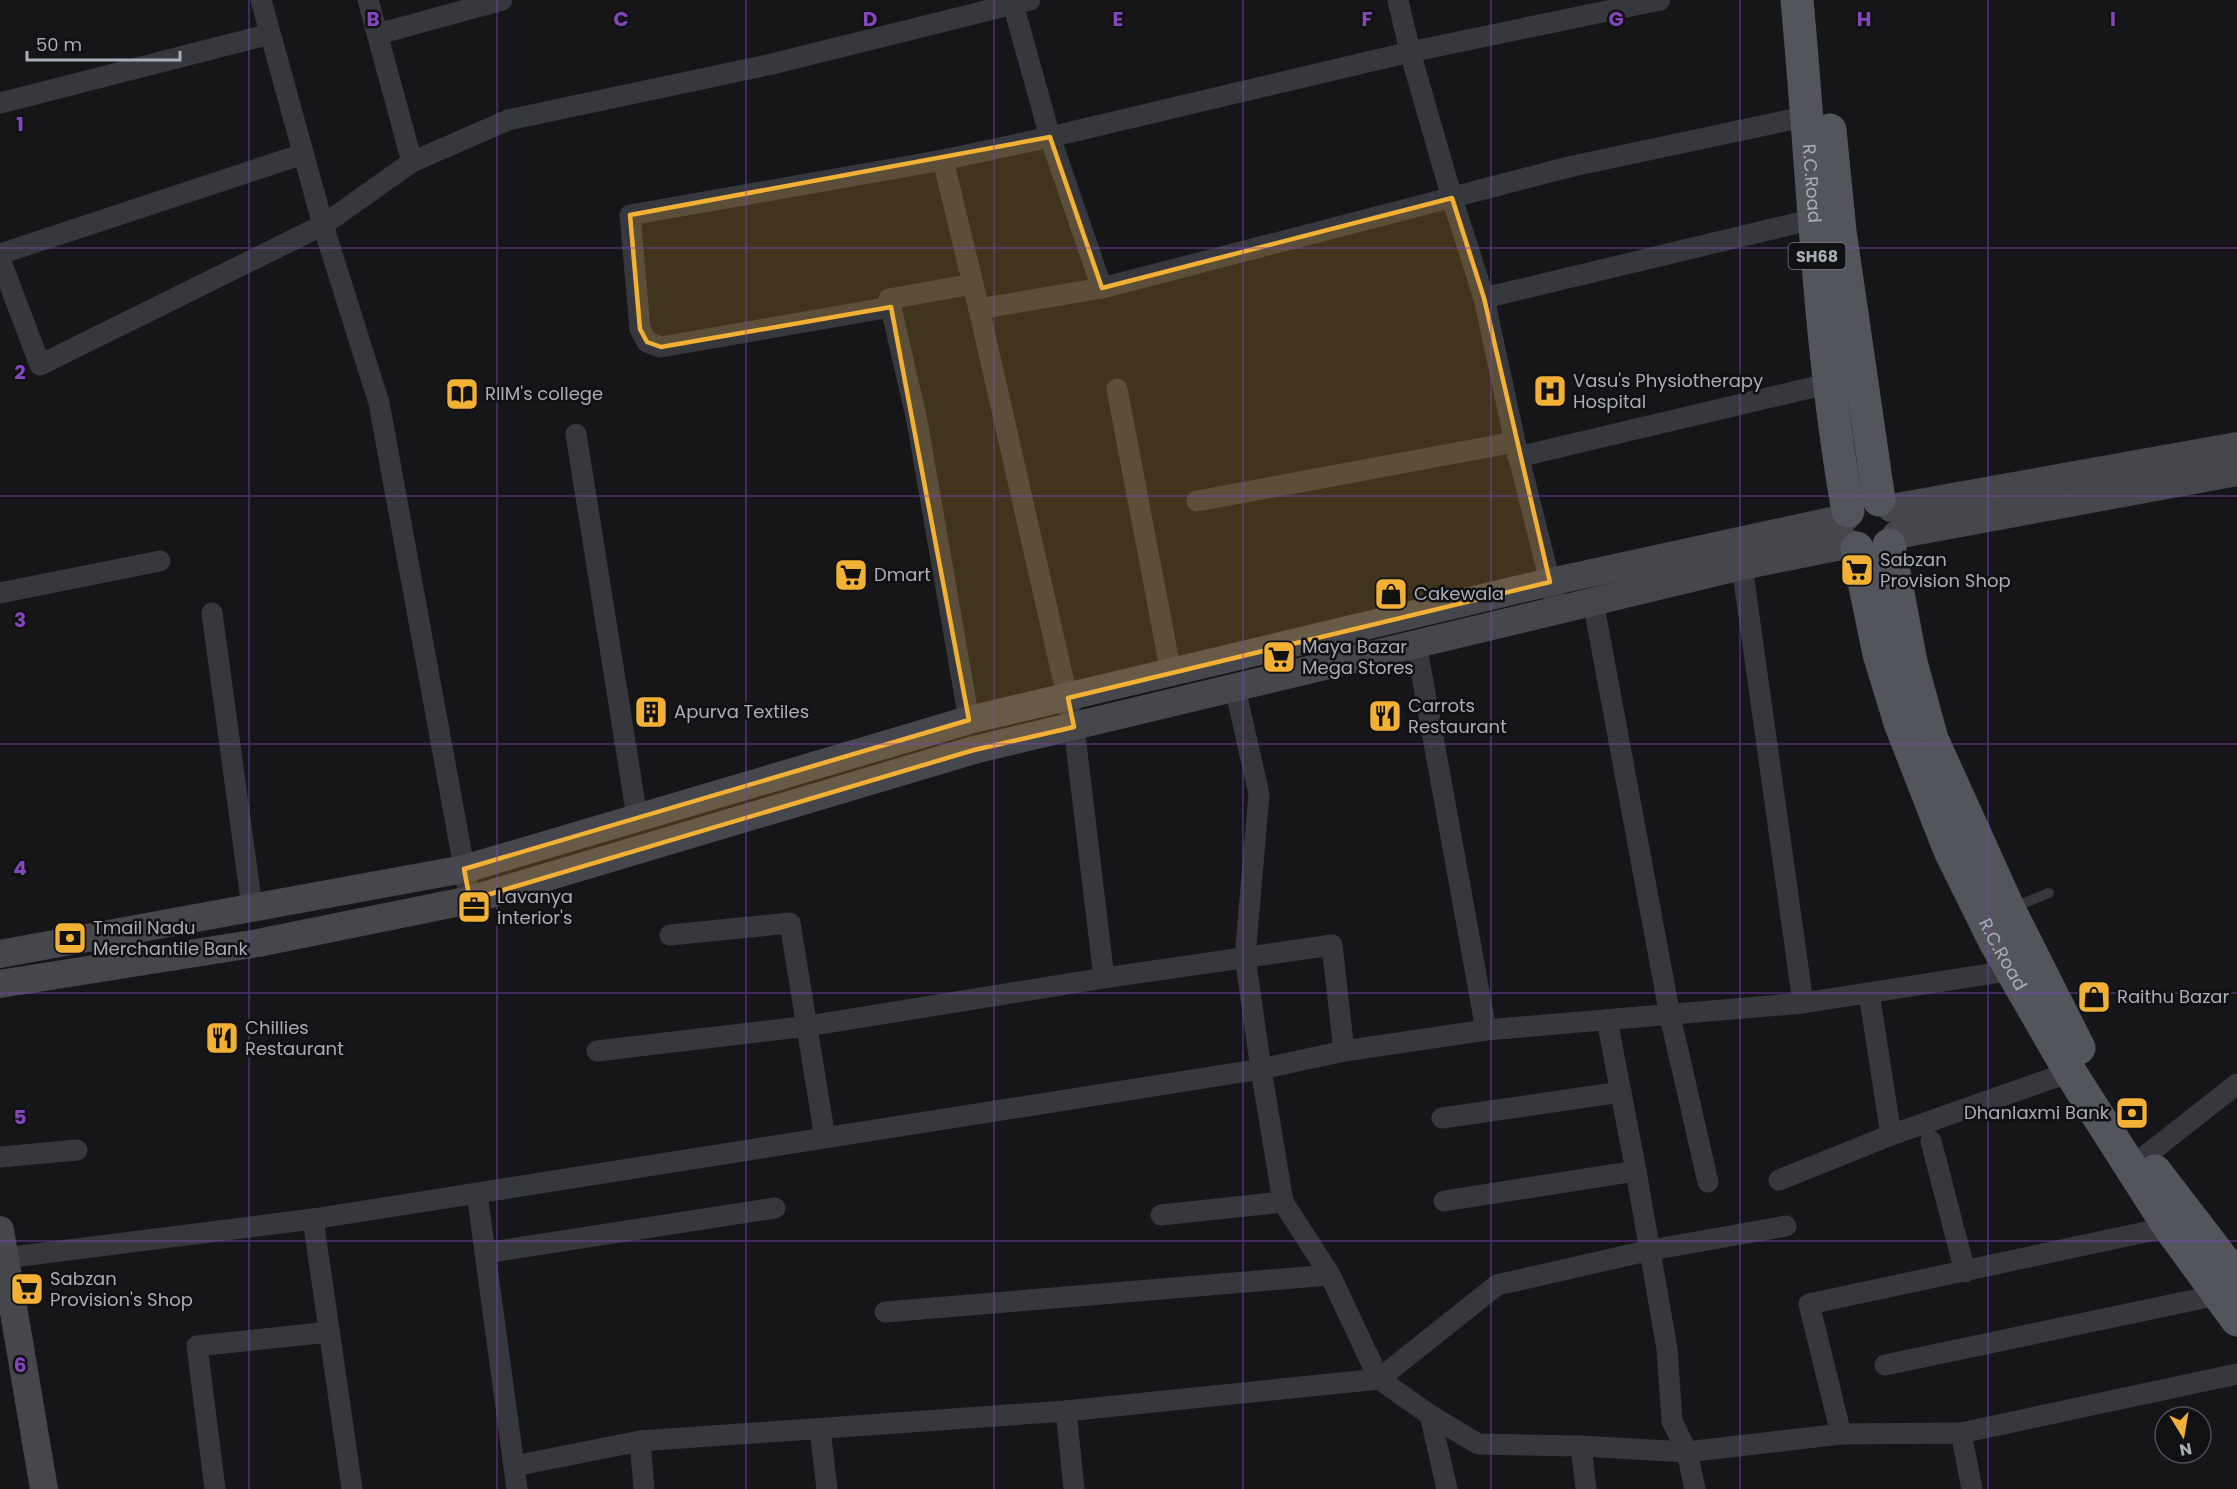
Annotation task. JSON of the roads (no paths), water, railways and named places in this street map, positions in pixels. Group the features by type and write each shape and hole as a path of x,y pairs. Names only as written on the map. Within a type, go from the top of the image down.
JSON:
{"main road":[{"name":"R.C.Road","path":"1797,0 1808,116 1814,219 1840,467 1850,530 1879,654 1900,723 1950,851 1995,942 2026,968 2230,1298"},
{"name":"R.C.Road","path":"1814,0 1840,231 1911,662 1932,739 2008,909 2026,968 2070,1072 2169,1227 2230,1298"},
{"path":"1865,499 1889,522 1876,552 1863,551 1850,530 1852,506 1865,499"}],"street":[{"path":"261,0 323,225 379,402 470,900"},
{"path":"368,0 412,162"},
{"path":"378,34 502,0"},
{"path":"1398,0 1410,52 1452,198 1484,298 1516,450 1556,609"},
{"path":"891,307 661,347 647,342 640,329 630,215 943,160 1410,52 1660,0"},
{"path":"0,259 40,365 323,225 412,162 508,120 772,64 1018,1 1050,137 1102,288"},
{"path":"0,103 270,34"},
{"path":"979,309 1102,288 1573,166 1808,116"},
{"path":"0,254 303,154"},
{"path":"943,160 1074,727 1104,978"},
{"path":"1484,298 1814,219"},
{"path":"969,720 917,422 890,299 973,284"},
{"path":"1197,501 1516,450 1831,384"},
{"path":"1117,389 1171,673"},
{"path":"576,434 637,817"},
{"path":"1889,522 2237,446"},
{"path":"1889,522 2237,472"},
{"path":"0,984 258,943 470,900 974,750 1742,566 1850,530"},
{"path":"0,954 464,869 969,720 1550,582 1850,530"},
{"path":"0,593 160,561"},
{"path":"1742,566 1803,1003"},
{"path":"1593,601 1670,1016 1708,1182"},
{"path":"212,613 252,907"},
{"path":"1416,643 1486,1030"},
{"path":"1234,687 1259,794 1245,957 1283,1202 1330,1275 1379,1379 1430,1415 1478,1444 1581,1446 1687,1452 1841,1434 1961,1433 2237,1374"},
{"path":"670,935 790,923 825,1138"},
{"path":"597,1051 808,1026 1104,978 1332,945 1344,1051"},
{"path":"44,1489 8,1325 2,1244 313,1220 1261,1069 1344,1051 1486,1030 1803,1003 2026,968"},
{"path":"1869,993 1891,1135"},
{"path":"1607,1020 1651,1250 1667,1349 1672,1421 1687,1452 1695,1489"},
{"path":"1779,1180 1891,1135 2070,1072"},
{"path":"2144,1157 2237,1084"},
{"path":"1442,1118 1621,1092"},
{"path":"1930,1141 1965,1272"},
{"path":"0,1157 76,1150"},
{"path":"1444,1201 1636,1171"},
{"path":"477,1193 517,1489"},
{"path":"1161,1215 1283,1202"},
{"path":"485,1253 775,1208"},
{"path":"313,1220 352,1489"},
{"path":"514,1466 640,1441 1066,1411 1379,1379 1497,1285 1651,1250 1786,1226"},
{"path":"1841,1434 1809,1304 2169,1227"},
{"path":"885,1311 1330,1275"},
{"path":"1885,1365 2230,1298"},
{"path":"214,1489 197,1346 329,1332"},
{"path":"1066,1411 1074,1489"},
{"path":"1430,1415 1447,1489"},
{"path":"820,1429 826,1489"},
{"path":"1961,1433 1972,1489"},
{"path":"640,1441 644,1489"},
{"path":"1581,1446 1586,1489"}],"lane":[{"path":"2008,909 2049,893"}],"place":[{"name":"Vasu's Physiotherapy Hospital","path":"1550,391"},
{"name":"RIIM's college","path":"462,394"},
{"name":"Sabzan Provision Shop","path":"1857,570"},
{"name":"Dmart","path":"851,575"},
{"name":"Cakewala","path":"1391,594"},
{"name":"Maya Bazar Mega Stores","path":"1279,657"},
{"name":"Apurva Textiles","path":"651,712"},
{"name":"Carrots Restaurant","path":"1385,716"},
{"name":"Lavanya interior's","path":"474,907"},
{"name":"Tmail Nadu Merchantile Bank","path":"70,938"},
{"name":"Raithu Bazar","path":"2094,997"},
{"name":"Chillies Restaurant","path":"222,1038"},
{"name":"Dhanlaxmi Bank","path":"2132,1113"},
{"name":"Sabzan Provision's Shop","path":"27,1289"}]}
